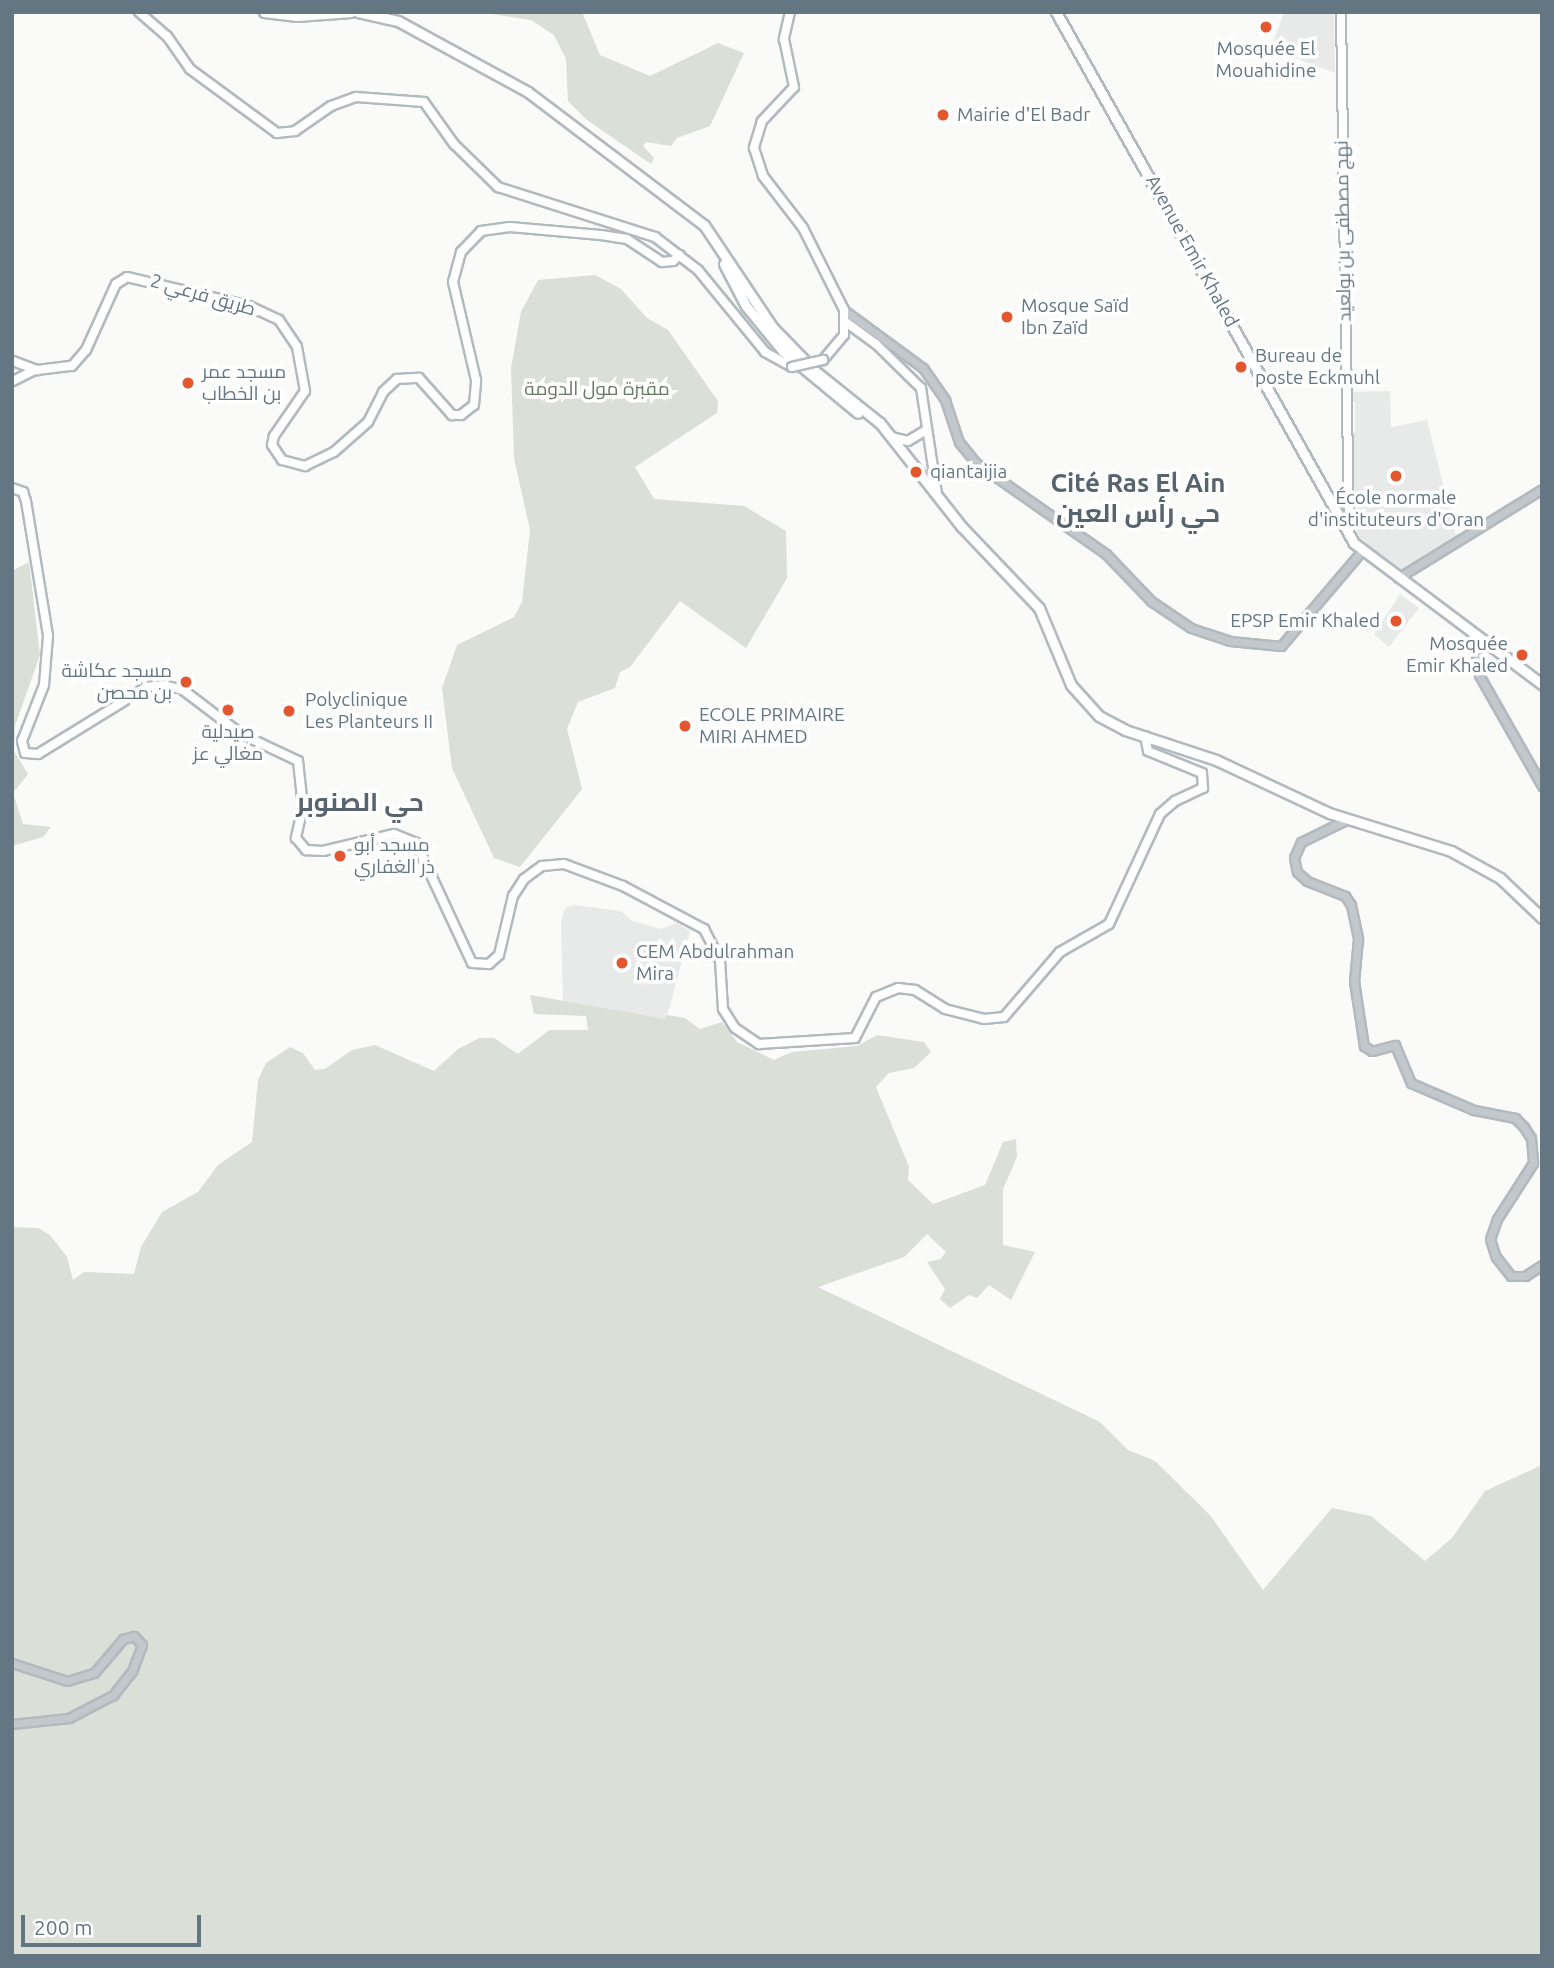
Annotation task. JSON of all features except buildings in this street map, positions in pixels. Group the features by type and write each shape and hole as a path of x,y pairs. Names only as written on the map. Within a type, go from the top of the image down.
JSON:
{"main road":[{"path":"139,12 167,36 190,69 277,133 295,131 331,106 356,97 417,99 430,108 454,144 498,187 641,231 680,255 698,270 765,352 792,367 823,360 841,341 847,323 844,310 803,228 763,176 756,156 758,127 794,87 784,39 790,12"},
{"path":"264,12 297,16 351,12"},
{"path":"358,12 398,21 528,92 679,202 698,222 746,306 783,351 888,435 937,497 1039,608 1064,670 1083,702 1099,716 1145,736 1216,760 1349,819 1425,840 1477,863 1500,878 1542,918"},
{"name":"Avenue Emir Khaled","path":"1056,12 1361,552 1542,684"},
{"name":"نهج مصطفى بن بولعيد","path":"1341,12 1349,533"},
{"name":"طريق فرعي 2","path":"12,361 37,370 63,369 77,363 116,284 127,277 169,284 265,312 291,334 306,386 301,401 274,436 273,450 282,460 305,466 319,462 364,426 387,386 397,379 419,378 452,415 461,415 474,405 477,386 453,282 461,252 481,231 510,228 601,235 627,239 662,262 673,261 680,255"},
{"path":"847,323 917,382 927,409 926,430 937,497"},
{"path":"12,361 17,369 13,382"},
{"name":"طريق فرعي 2","path":"13,382 37,370"},
{"path":"888,435 908,441 926,430"},
{"path":"12,488 23,492 26,502 48,636 44,685 22,741 25,753 38,754 147,687 164,684 183,690 240,734 298,761 303,807 296,838 306,850 323,851 394,834 416,843 472,963 489,964 499,955 513,896 524,879 542,866 564,864 623,886 704,929 720,960 723,1009 735,1027 759,1044 855,1038 876,997 898,988 915,990 945,1009 984,1019 1004,1017 1060,952 1109,924 1160,814 1175,801 1203,788 1205,778 1198,770 1148,751 1145,736"}],"street":[{"path":"844,310 923,368 944,400 959,442 976,463 1106,554 1151,601 1191,628 1230,641 1281,646 1361,552"},
{"path":"1398,578 1542,489"},
{"path":"1473,633 1479,675 1542,786"},
{"path":"1349,819 1308,838 1294,858 1297,872 1307,881 1345,896 1351,905 1358,939 1354,981 1364,1046 1372,1051 1395,1045 1411,1083 1474,1110 1515,1118 1524,1127 1531,1138 1533,1163 1503,1207 1490,1240 1496,1258 1511,1276 1525,1276 1542,1265"},
{"path":"12,1663 67,1681 94,1673 123,1639 134,1636 142,1645 132,1671 113,1695 69,1717 12,1724"}],"shaded area":[{"path":"1284,12 1334,12 1335,73 1271,49"},
{"name":"École normale d'instituteurs d'Oran","path":"1390,391 1391,427 1427,420 1456,536 1398,572 1359,537 1352,518 1350,434 1355,432 1355,402 1351,402 1351,392"},
{"name":"EPSP Emir Khaled","path":"1400,594 1419,608 1389,647 1374,634"},
{"name":"CEM Abdulrahman Mira","path":"573,905 621,911 632,921 661,929 677,923 690,931 666,1020 563,1001 561,921 565,908"}],"green space":[{"path":"478,12 582,12 600,55 650,76 718,43 744,53 710,126 677,138 671,146 646,142 643,146 654,158 651,164 587,120 568,101 566,59 554,35 531,20"},
{"name":"مقبرة مول الدومة","path":"595,275 621,289 647,318 668,330 718,401 717,413 635,467 654,499 744,506 786,531 787,578 746,648 680,601 630,667 620,672 615,688 578,702 567,729 582,789 520,867 494,858 452,768 442,688 457,645 514,617 522,602 530,530 514,458 511,368 521,312 538,280"},
{"path":"29,562 40,655 15,726 14,751 28,774 13,793 23,824 51,827 43,837 12,846 12,571"},
{"path":"530,995 665,1019 667,1015 685,1018 700,1029 722,1022 737,1042 774,1060 792,1052 857,1046 877,1035 924,1042 931,1052 914,1068 889,1073 876,1087 909,1167 908,1180 933,1204 985,1185 1003,1142 1016,1139 1017,1157 1003,1189 1003,1245 1035,1252 1011,1300 989,1285 977,1298 969,1295 950,1308 940,1299 945,1289 927,1262 941,1259 946,1252 927,1234 904,1257 818,1287 1100,1422 1128,1450 1155,1461 1210,1515 1263,1590 1332,1508 1371,1516 1425,1561 1452,1538 1485,1491 1542,1465 1542,1956 12,1956 12,1227 38,1228 50,1235 67,1257 73,1280 84,1272 134,1274 141,1247 162,1212 198,1192 218,1165 252,1142 258,1080 266,1063 290,1047 303,1053 315,1070 325,1069 352,1050 375,1045 434,1071 458,1049 479,1038 494,1038 518,1054 549,1030 588,1030 586,1016 534,1014"}],"place":[{"name":"Mosquée El Mouahidine","path":"1266,27"},
{"name":"Mairie d'El Badr","path":"943,115"},
{"name":"Mosque Saïd Ibn Zaïd","path":"1007,317"},
{"name":"Bureau de poste Eckmuhl","path":"1241,367"},
{"name":"مسجد عمر بن الخطاب","path":"188,383"},
{"name":"qiantaijia","path":"916,472"},
{"name":"École normale d'instituteurs d'Oran","path":"1396,476"},
{"name":"EPSP Emir Khaled","path":"1396,621"},
{"name":"Mosquée Emir Khaled","path":"1522,655"},
{"name":"مسجد عكاشة بن محصن","path":"186,682"},
{"name":"صيدلية مغالي عز","path":"228,710"},
{"name":"Polyclinique Les Planteurs II","path":"289,711"},
{"name":"ECOLE PRIMAIRE MIRI AHMED","path":"685,726"},
{"name":"مسجد أبو ذر الغفاري","path":"340,856"},
{"name":"CEM Abdulrahman Mira","path":"622,963"}],"district":[{"name":"Cité Ras El Ain حي رأس العين","path":"1138,498"},
{"name":"حي الصنوبر","path":"360,802"}]}
